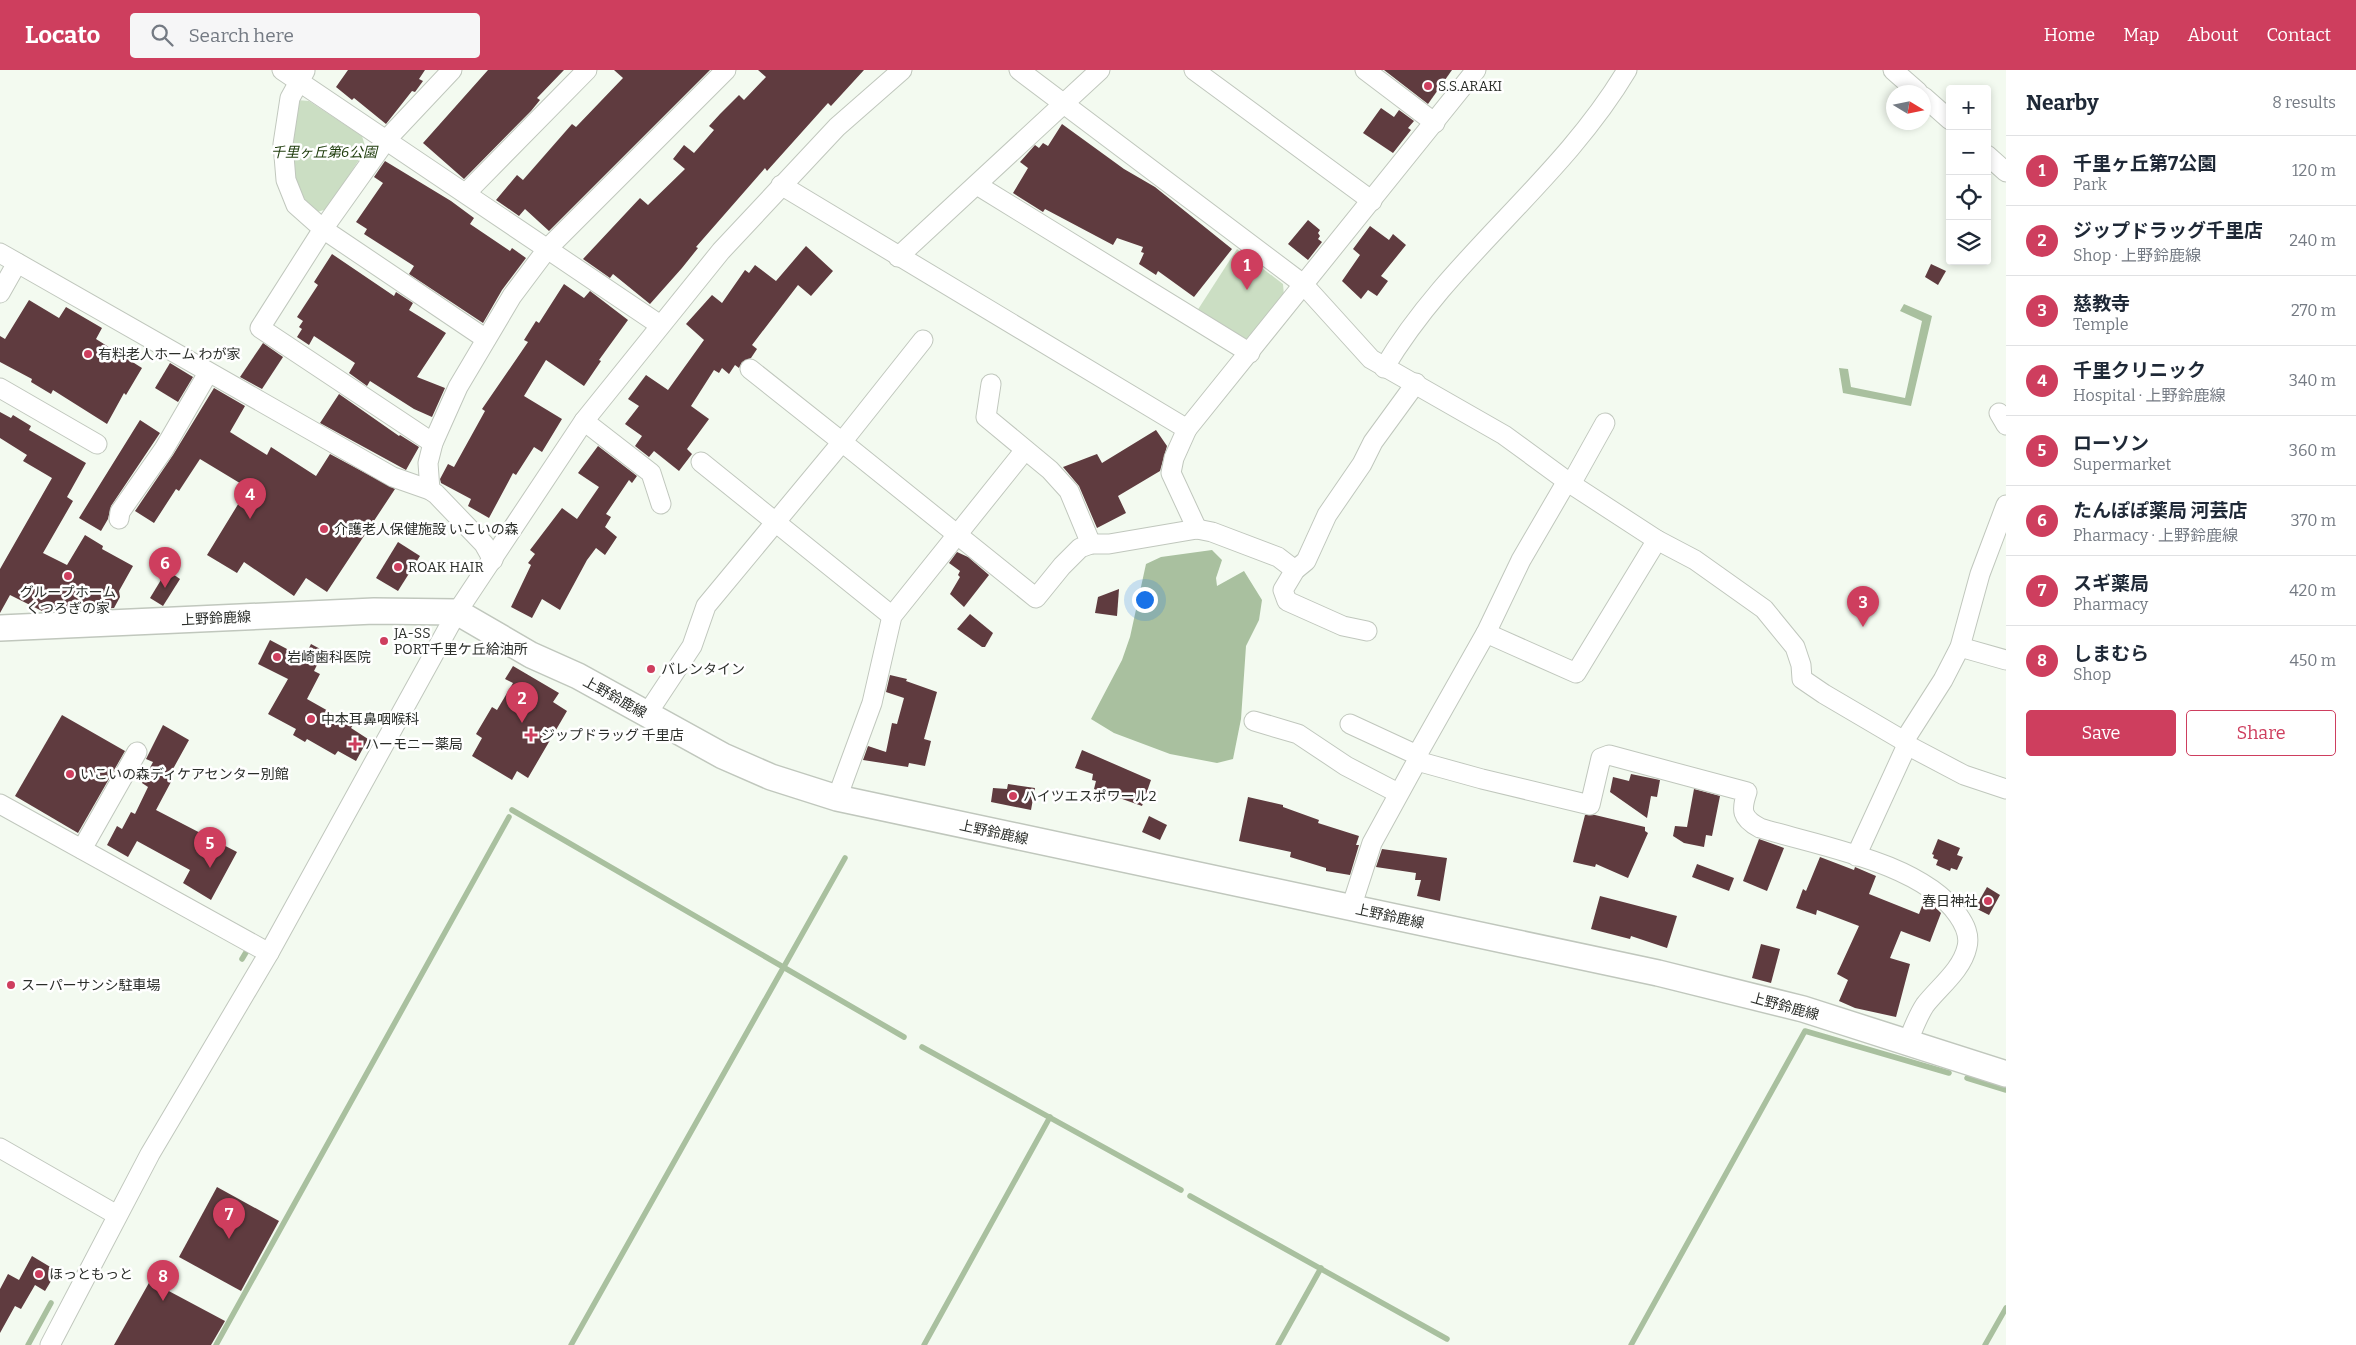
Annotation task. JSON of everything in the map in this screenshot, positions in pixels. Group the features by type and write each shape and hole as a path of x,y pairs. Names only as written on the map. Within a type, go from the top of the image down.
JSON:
{"main road":[{"name":"上野鈴鹿線","path":"0,628 374,611 457,612 531,655 578,676 731,759 794,785 837,798 1658,973 1802,1009 2006,1074"}],"street":[{"path":"282,70 302,75 387,139 660,325"},
{"path":"433,442 260,328 323,230 387,139 452,70"},
{"path":"466,193 587,70"},
{"path":"430,490 428,463 433,442 458,387 512,296 548,248 726,70"},
{"path":"50,1345 116,1215 186,1090 258,948 457,612 584,421 721,251 837,127 902,70"},
{"path":"1019,70 1303,284 1371,359 1504,435 1569,482 1657,540 1695,560 1764,609 1795,647 1801,665 1802,679 1906,743 1964,775 2006,789"},
{"path":"898,257 1100,70"},
{"path":"1194,70 1372,201"},
{"path":"1365,70 1434,123"},
{"path":"1197,529 1171,473 1174,458 1187,429 1476,70"},
{"path":"1384,368 1394,351 1455,274 1551,171 1617,87 1627,70"},
{"path":"1893,70 1910,85"},
{"path":"302,75 292,90 286,109 283,144 284,167 290,194 296,205 323,230 486,339"},
{"path":"1931,103 1946,116"},
{"path":"1991,159 2006,172"},
{"path":"782,185 898,257 1187,429"},
{"path":"977,185 1250,353"},
{"path":"0,254 208,374 393,477 430,490 484,544 493,560"},
{"path":"0,293 17,264"},
{"path":"647,714 692,646 706,606 842,442 923,340"},
{"path":"750,369 1036,598 1080,548 1091,544 1109,544 1197,529 1212,532 1278,557 1295,570"},
{"path":"119,519 120,512 164,449 208,374"},
{"path":"1367,630 1343,626 1287,601 1283,590 1295,570 1306,561 1327,515 1362,464 1374,442 1416,383"},
{"path":"991,384 986,418 1050,470 1069,491 1091,544"},
{"path":"0,388 98,444"},
{"path":"584,421 651,473 661,504"},
{"path":"1351,908 1372,843 1398,793 1486,633 1521,560 1605,423"},
{"path":"837,798 872,703 892,616 1025,450"},
{"path":"701,462 774,523 892,616"},
{"path":"1856,856 1906,743 1960,647 1975,590 2006,505"},
{"path":"1486,633 1576,673 1657,540"},
{"path":"1960,647 2006,660"},
{"path":"1254,721 1298,734 1346,766 1398,793"},
{"path":"1350,724 1417,758 1482,780 1590,804 1601,758 1609,755 1747,792 1742,807 1751,824 1890,866 1932,888 1944,898 1965,925 1968,936 1964,956 1925,1005 1914,1023 1907,1043"},
{"path":"82,849 136,752"},
{"path":"0,804 258,948"},
{"path":"0,1148 116,1215"}],"green space":[{"name":"千里ヶ丘第6公園","path":"297,100 309,101 362,136 366,149 327,209 314,213 298,187 292,169 291,139"},
{"path":"1237,249 1283,284 1284,296 1251,339 1239,338 1197,311"}],"shaded area":[{"path":"1904,304 1932,316 1911,406 1843,393 1839,368 1848,369 1851,387 1905,398 1922,321 1900,311"},
{"path":"1212,550 1222,560 1216,578 1217,586 1244,571 1262,600 1259,620 1246,646 1241,719 1233,759 1217,763 1170,754 1114,733 1091,719 1122,660 1130,637 1146,564 1161,557"}],"building":[{"path":"348,70 425,70 419,79 423,81 415,92 412,91 386,124 354,98 352,100 336,87"},
{"path":"488,70 564,70 537,98 540,100 531,111 464,179 423,143"},
{"path":"614,70 710,70 549,231 525,209 519,216 496,200 517,175 523,180 572,124 576,127 623,78"},
{"path":"758,70 864,70 831,106 828,103 767,171 765,168 696,247 698,248 682,268 650,304 613,274 610,278 583,259 640,198 648,205 685,169 673,159 684,145 694,153 714,130 709,126 720,114 739,95 744,100 766,77"},
{"path":"1384,70 1452,70 1428,104"},
{"path":"1381,108 1394,117 1399,110 1414,121 1408,128 1411,130 1393,153 1363,133"},
{"path":"1062,124 1124,169 1155,187 1232,249 1194,297 1158,271 1156,275 1139,264 1144,253 1141,252 1143,247 1117,238 1113,245 1045,209 1043,212 1013,193 1028,168 1020,162 1035,145 1039,148 1043,143 1048,146"},
{"path":"385,161 451,201 474,218 470,224 510,251 512,248 526,258 502,290 483,323 409,274 414,266 364,234 367,229 356,222 383,183 374,177"},
{"path":"1308,220 1320,230 1318,239 1322,242 1308,260 1288,244"},
{"path":"1370,226 1389,240 1393,234 1406,245 1381,276 1388,281 1377,296 1368,290 1361,299 1342,281 1360,255 1353,249"},
{"path":"806,246 833,271 811,296 798,285 752,345 757,349 751,358 742,362 739,368 735,365 729,374 722,368 719,373 714,370 691,406 709,419 687,449 692,454 679,471 654,451 649,457 635,446 642,436 625,424 639,406 628,399 646,375 668,390 704,340 686,324 712,295 722,303 745,270 749,273 755,265 776,281"},
{"path":"332,254 394,296 396,292 413,303 409,310 446,333 417,377 445,388 432,417 414,409 370,381 367,386 349,373 355,363 314,336 309,345 297,337 302,329 299,327 303,321 297,317 318,285 314,282"},
{"path":"1931,264 1946,271 1938,285 1925,277"},
{"path":"564,284 584,298 590,291 628,320 599,360 601,361 584,386 546,360 524,396 562,419 542,452 534,447 516,475 513,473 489,518 468,506 471,499 441,483 440,479 448,464 454,467 485,411 482,409 528,342 524,340 536,321 539,323"},
{"path":"29,300 59,318 66,307 102,328 96,339 142,368 126,395 124,393 107,424 53,390 51,394 31,382 32,379 0,362 0,336 5,339"},
{"path":"263,343 283,357 262,389 240,377"},
{"path":"170,363 193,377 178,402 155,388"},
{"path":"214,388 245,406 230,432 267,455 271,447 316,476 330,454 395,489 327,592 306,578 294,596 244,562 237,573 207,555 248,488 200,459 179,491 176,489 154,523 135,511 173,455"},
{"path":"339,394 399,436 419,447 406,470 320,423"},
{"path":"0,412 11,418 13,415 31,426 29,430 86,463 67,497 73,501 43,553 67,565 85,535 103,546 102,549 133,566 119,591 120,597 114,608 44,612 10,595 0,613 0,569 52,478 23,461 27,455 0,438"},
{"path":"140,420 160,433 111,506 108,519 101,531 79,518"},
{"path":"1156,430 1167,446 1160,471 1118,496 1126,513 1097,528 1079,486 1063,467 1097,454 1102,463"},
{"path":"598,446 637,476 632,483 629,480 606,514 611,517 605,527 617,537 605,555 596,548 587,560 560,610 542,599 532,618 511,607 531,565 528,563 535,554 530,550 562,508 577,519 599,487 578,473"},
{"name":"ROAK HAIR","path":"398,542 420,556 398,591 376,578"},
{"path":"957,552 968,557 989,575 964,607 950,594 960,577 958,575 960,571 949,563"},
{"path":"167,570 180,579 163,606 150,598"},
{"path":"1119,589 1117,616 1095,613 1098,597"},
{"path":"970,614 993,633 985,647 982,647 957,629"},
{"path":"270,640 304,658 311,644 324,651 314,671 320,674 307,699 353,725 351,728 368,739 356,761 338,751 335,755 307,739 305,742 293,735 296,729 268,714 288,679 258,664"},
{"path":"513,666 559,693 553,702 567,711 528,778 517,771 512,780 472,756 482,738 476,734 492,707 497,710 513,683 505,679"},
{"path":"890,675 907,679 906,681 937,692 924,739 931,741 925,766 909,763 908,767 863,760 868,746 886,752 892,723 897,724 904,698 886,692"},
{"name":"いこいの森ディケアセンター別館","path":"62,715 125,751 78,833 15,796"},
{"path":"163,725 189,740 168,778 172,780 156,810 237,852 211,900 183,883 190,870 137,841 128,857 107,845 117,826 122,829 131,812 135,814 148,787 142,783 153,762 146,759"},
{"path":"1082,750 1151,780 1142,806 1094,789 1096,781 1092,780 1093,774 1075,768"},
{"path":"1631,774 1660,780 1657,797 1651,796 1647,818 1610,792 1613,777 1629,781"},
{"name":"ハイツエスポワール2","path":"1008,784 1035,788 1031,810 991,802 993,788 1007,789"},
{"path":"1694,789 1720,796 1712,836 1706,835 1704,847 1684,843 1673,836 1675,826 1687,827"},
{"path":"1248,797 1283,805 1283,807 1319,820 1318,823 1359,836 1356,845 1359,845 1350,875 1326,871 1326,868 1290,857 1291,852 1239,841"},
{"path":"1585,815 1595,815 1645,827 1645,831 1648,833 1628,878 1596,864 1595,867 1573,862"},
{"path":"1149,816 1167,825 1160,840 1142,832"},
{"path":"1759,839 1784,848 1767,891 1743,881"},
{"path":"1938,839 1960,848 1957,855 1963,857 1957,870 1951,868 1950,871 1936,865 1938,860 1933,858 1934,855 1932,854"},
{"path":"1382,849 1447,858 1440,901 1417,896 1421,880 1415,880 1416,873 1376,867"},
{"path":"1820,857 1854,870 1855,867 1876,876 1869,894 1919,914 1924,901 1934,906 1941,913 1930,942 1901,931 1890,958 1910,964 1896,1017 1855,1008 1839,1001 1848,980 1837,974 1859,926 1817,910 1816,915 1796,908 1803,889 1806,891"},
{"path":"1697,864 1734,878 1729,891 1692,877"},
{"name":"春日神社","path":"1987,887 2000,895 1989,915 1975,908"},
{"path":"1600,896 1677,916 1667,948 1631,936 1630,939 1591,929"},
{"path":"1761,944 1780,949 1771,983 1752,978"},
{"path":"217,1187 279,1221 241,1291 179,1257"},
{"path":"32,1256 57,1271 45,1291 35,1285 21,1309 15,1306 0,1333 0,1289 8,1274 19,1280"},
{"path":"150,1281 225,1321 211,1345 114,1345"}],"waterway":[{"path":"512,810 904,1037"},
{"path":"216,1345 509,817"},
{"path":"571,1345 845,858"},
{"path":"242,959 248,949"},
{"path":"1631,1345 1805,1031 1949,1073"},
{"path":"922,1047 1181,1190"},
{"path":"1967,1078 2006,1090"},
{"path":"924,1345 1050,1117"},
{"path":"1190,1196 1447,1339"},
{"path":"1278,1345 1321,1268"},
{"path":"28,1345 51,1303"},
{"path":"1985,1345 2006,1308"}],"place":[{"name":"S.S.ARAKI","path":"1428,86"},
{"name":"千里ヶ丘第7公園","path":"1247,290"},
{"name":"有料老人ホーム わが家","path":"88,354"},
{"name":"千里クリニック","path":"250,519"},
{"name":"介護老人保健施設 いこいの森","path":"324,529"},
{"name":"ROAK HAIR","path":"398,567"},
{"name":"グループホーム くつろぎの家","path":"68,576"},
{"name":"たんぽぽ薬局 河芸店","path":"165,588"},
{"name":"慈教寺","path":"1863,627"},
{"name":"JA-SS PORT千里ケ丘給油所","path":"384,641"},
{"name":"岩崎歯科医院","path":"277,657"},
{"name":"バレンタイン","path":"651,669"},
{"name":"中本耳鼻咽喉科","path":"311,719"},
{"name":"ジップドラッグ千里店","path":"522,723"},
{"name":"ジップドラッグ 千里店","path":"531,735"},
{"name":"ハーモニー薬局","path":"355,744"},
{"name":"いこいの森ディケアセンター別館","path":"70,774"},
{"name":"ハイツエスポワール2","path":"1013,796"},
{"name":"ローソン","path":"210,868"},
{"name":"春日神社","path":"1988,901"},
{"name":"スーパーサンシ駐車場","path":"11,985"},
{"name":"スギ薬局","path":"229,1239"},
{"name":"ほっともっと","path":"39,1274"},
{"name":"しまむら","path":"163,1301"}]}
